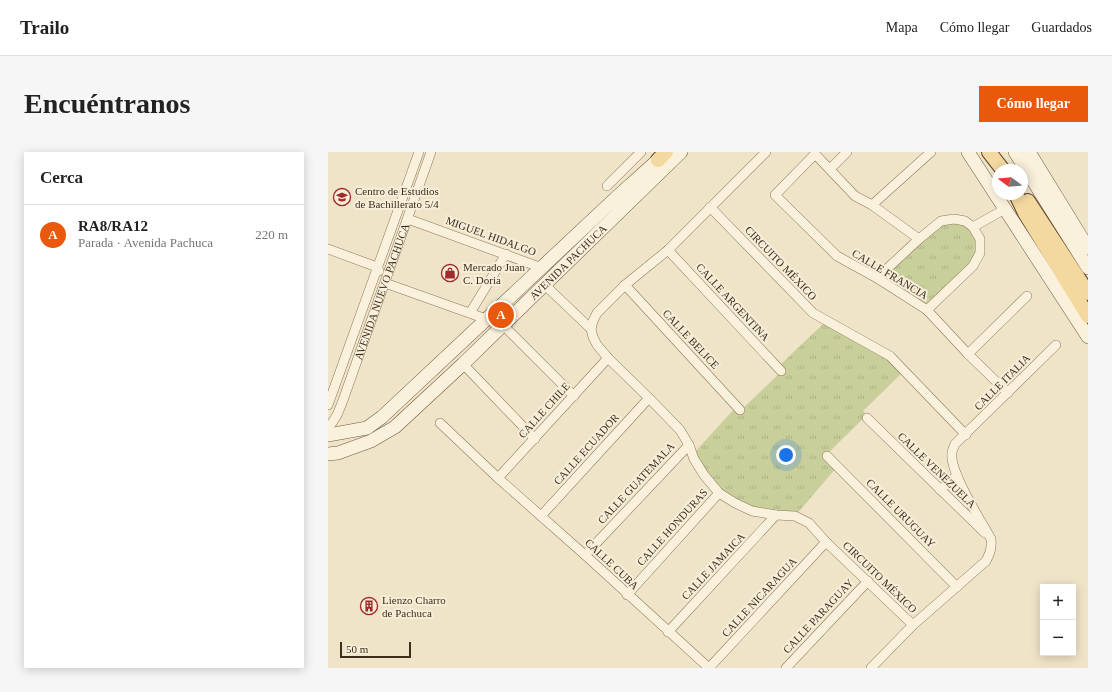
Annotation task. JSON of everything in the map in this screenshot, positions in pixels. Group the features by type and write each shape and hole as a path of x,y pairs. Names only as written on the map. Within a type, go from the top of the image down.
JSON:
{"main road":[{"name":"AVENIDA PACHUCA","path":"333,453 371,442 395,427 463,364 681,152"},
{"path":"968,152 1088,337"},
{"path":"989,152 1000,164"},
{"path":"995,152 1001,164"},
{"path":"1015,152 1088,268"},
{"path":"1029,152 1088,248"},
{"name":"AVENIDA PACHUCA","path":"328,434 367,428 382,417 542,268 660,155"},
{"path":"1019,200 1025,213 1088,316"},
{"path":"1026,200 1088,293"},
{"path":"328,444 333,453 328,462"}],"street":[{"name":"AVENIDA NUEVO PACHUCA","path":"328,405 419,152"},
{"name":"AVENIDA NUEVO PACHUCA","path":"328,428 337,415 342,403 431,152"},
{"path":"606,186 641,152"},
{"path":"548,288 591,329 593,321 598,313 625,285 668,250 766,152"},
{"path":"847,152 830,169 855,196 872,205 920,239"},
{"path":"872,205 931,152"},
{"name":"CALLE FRANCIA","path":"830,169 815,154 775,195 837,256 877,278 927,310 968,354 1008,393"},
{"name":"CIRCUITO MÉXICO","path":"710,207 813,313 890,356 966,435"},
{"path":"973,227 1005,209"},
{"name":"MIGUEL HIDALGO","path":"408,219 542,268"},
{"path":"877,278 941,221 954,219 965,221 973,227 980,239 980,253 973,266 927,310"},
{"path":"328,249 377,267 385,282 503,325 574,396"},
{"name":"CALLE ARGENTINA","path":"668,250 781,371"},
{"path":"470,313 506,254"},
{"name":"CALLE BELICE","path":"625,285 740,410"},
{"path":"968,354 1027,296"},
{"name":"CIRCUITO MÉXICO","path":"591,329 592,337 608,358 680,430 689,445 694,459 704,475 719,493 752,511 776,515 795,516 809,523 826,542 913,625 986,561 991,550 991,539"},
{"name":"CALLE ITALIA","path":"966,435 1056,346"},
{"name":"CALLE CHILE","path":"498,478 608,358"},
{"path":"463,364 535,439"},
{"name":"CALLE ECUADOR","path":"541,516 649,398"},
{"name":"CALLE VENEZUELA","path":"868,418 991,539"},
{"name":"CALLE CUBA","path":"440,423 498,478 709,668"},
{"path":"966,435 955,444 952,453 953,462 957,475 991,539"},
{"name":"CALLE GUATEMALA","path":"585,555 689,445"},
{"name":"CALLE URUGUAY","path":"827,456 957,587"},
{"path":"940,490 957,475"},
{"name":"CALLE HONDURAS","path":"627,595 719,493"},
{"name":"CALLE JAMAICA","path":"668,632 776,515"},
{"name":"CALLE NICARAGUA","path":"709,668 826,542"},
{"name":"CALLE PARAGUAY","path":"786,668 868,581"},
{"path":"871,668 913,625"}],"green space":[{"path":"941,221 973,227 980,253 927,310 877,278"},
{"path":"824,323 875,344 904,371 863,411 867,415 825,456 836,468 796,515 752,510 719,492 693,454 736,407 740,411 782,371 779,366"}],"place":[{"name":"Centro de Estudios de Bachillerato 5/4","path":"342,197"},
{"name":"Mercado Juan C. Doria","path":"450,273"},
{"name":"RA8/RA12","path":"501,315"},
{"name":"Lienzo Charro de Pachuca","path":"369,606"}]}
